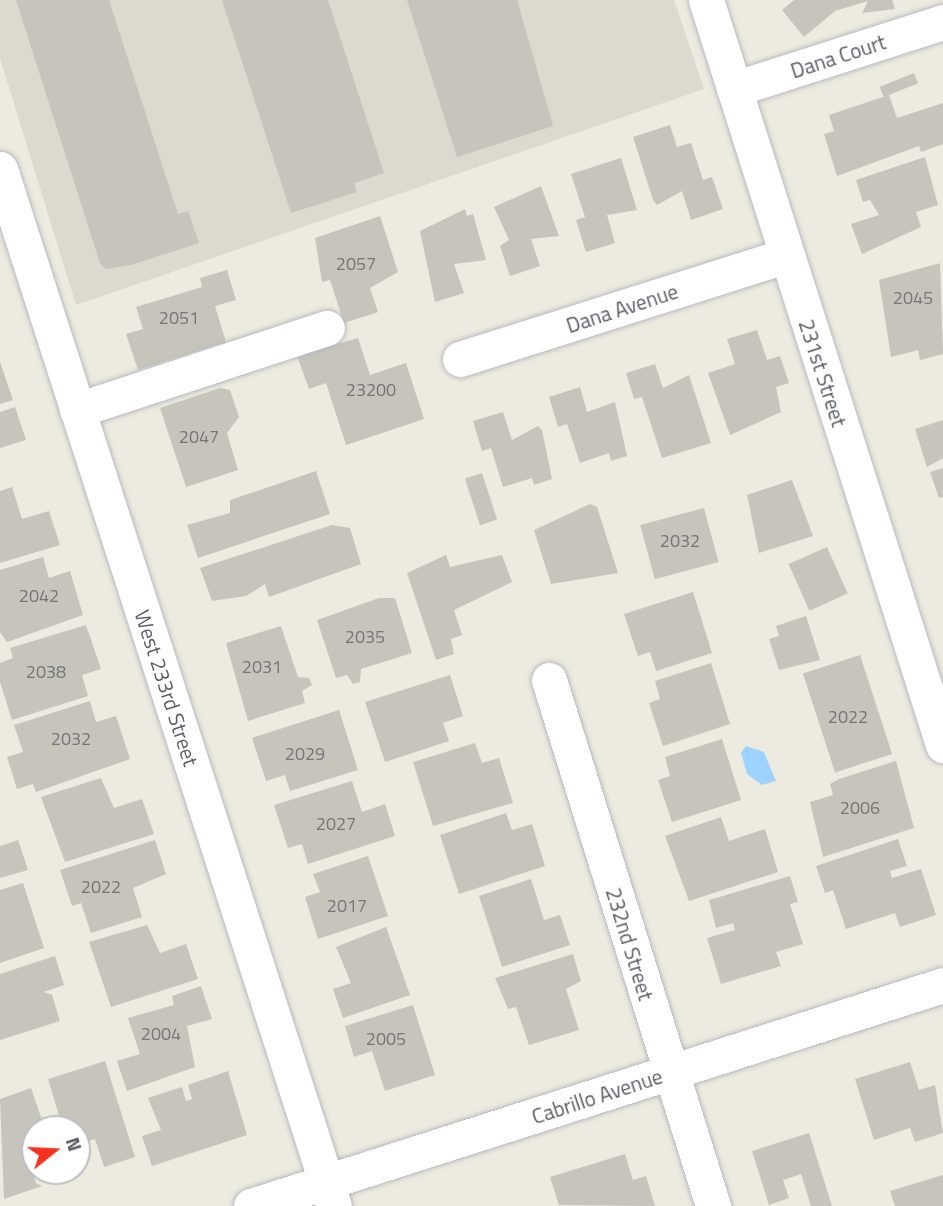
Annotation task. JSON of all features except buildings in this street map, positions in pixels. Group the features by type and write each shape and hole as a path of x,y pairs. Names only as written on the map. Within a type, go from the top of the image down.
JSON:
{"street":[{"name":"231st Street","path":"706,0 785,256 943,745"},
{"name":"Dana Court","path":"734,89 943,23"},
{"name":"West 233rd Street","path":"0,169 330,1194"},
{"name":"Dana Avenue","path":"460,359 785,256"},
{"path":"77,410 327,328"},
{"name":"232nd Street","path":"550,680 713,1206"},
{"name":"Cabrillo Avenue","path":"251,1206 330,1194 670,1073 943,985"}],"shaded area":[{"path":"0,0 674,0 704,89 76,305 0,58"}],"water":[{"path":"746,746 764,752 776,781 762,785 747,774 741,753"}]}
